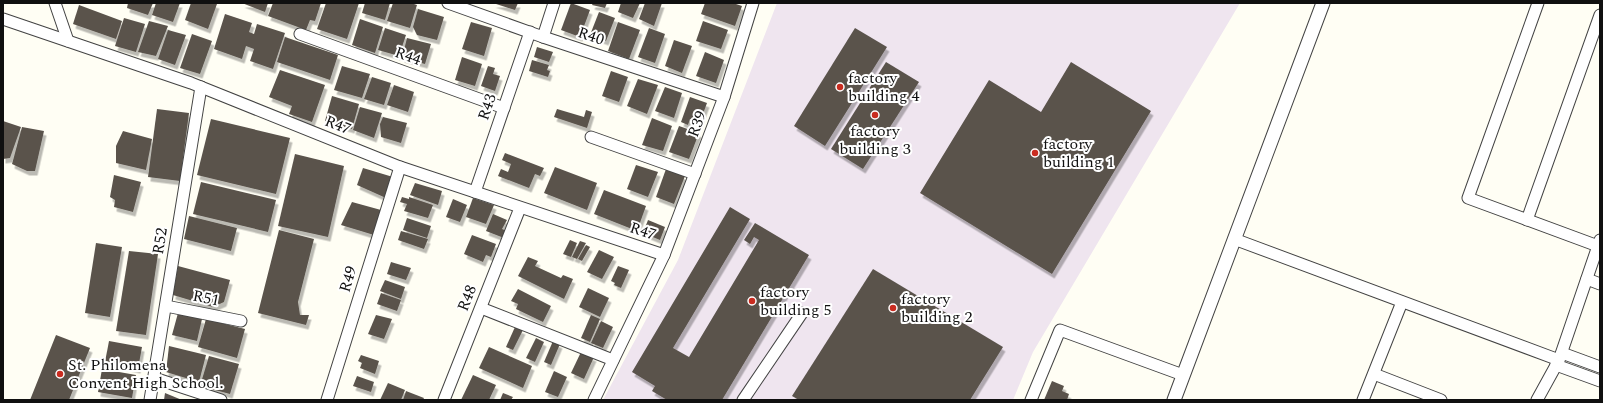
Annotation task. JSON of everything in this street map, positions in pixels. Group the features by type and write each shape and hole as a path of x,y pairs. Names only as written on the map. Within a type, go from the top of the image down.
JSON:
{"street":[{"path":"55,3 68,41"},
{"name":"R40","path":"448,3 724,97"},
{"path":"543,36 554,3"},
{"name":"R39","path":"594,400 664,255 724,97 753,3"},
{"path":"1174,400 1323,3"},
{"path":"1537,400 1559,360 1599,243 1527,220 1468,198 1538,3"},
{"path":"1527,220 1600,14"},
{"name":"R47","path":"3,19 201,87 400,167 664,255"},
{"name":"R43","path":"475,192 530,32"},
{"name":"R44","path":"300,34 504,108"},
{"name":"R52","path":"150,400 201,87"},
{"path":"591,137 695,174"},
{"name":"R49","path":"327,400 400,167"},
{"name":"R48","path":"444,400 520,208"},
{"path":"1234,239 1559,360 1600,381"},
{"path":"1587,279 1600,284"},
{"path":"1363,400 1402,302"},
{"name":"R51","path":"166,306 241,321"},
{"path":"481,308 613,360"},
{"path":"743,400 802,313"},
{"path":"1030,400 1060,330 1183,375"},
{"path":"1559,360 1600,367"},
{"path":"1374,374 1441,400"},
{"path":"154,378 221,400"}],"shaded area":[{"path":"777,3 1240,3 1033,352 1013,400 603,400 678,260"}],"building":[{"path":"128,3 153,3 148,15 127,8"},
{"path":"156,3 180,3 173,22 152,15"},
{"path":"191,3 217,4 208,29 185,20"},
{"path":"242,3 268,3 265,12"},
{"path":"273,3 321,3 315,21 310,20 306,30 268,16"},
{"path":"326,3 359,3 347,39 317,29"},
{"path":"365,3 390,3 385,20 362,13"},
{"path":"393,3 411,3 417,5 410,28 387,21"},
{"path":"493,3 518,3 515,10"},
{"path":"571,3 590,10 580,37 561,30"},
{"path":"593,3 607,3 605,8 592,5"},
{"path":"621,3 640,3 633,18 618,12"},
{"path":"645,3 662,3 654,26 639,19"},
{"path":"705,3 733,3 742,6 735,26 701,14"},
{"path":"79,5 122,21 116,39 73,24"},
{"path":"418,9 444,17 437,40 417,35 413,27"},
{"path":"599,12 615,18 606,41 590,35"},
{"path":"225,14 252,23 249,32 254,34 257,24 285,33 273,69 250,61 254,49 246,46 242,59 214,49"},
{"path":"124,18 145,24 136,52 115,46"},
{"path":"360,19 383,27 375,53 352,45"},
{"path":"149,21 168,26 156,56 138,52"},
{"path":"703,21 728,30 721,49 696,41"},
{"path":"471,22 492,28 484,56 462,49"},
{"path":"618,22 640,30 629,59 608,51"},
{"path":"385,28 406,35 399,56 378,50"},
{"path":"649,28 665,34 655,63 638,57"},
{"name":"factory building 4","path":"855,28 887,47 825,146 794,126"},
{"path":"168,30 186,35 175,65 158,59"},
{"path":"192,34 212,41 200,74 180,68"},
{"path":"285,37 338,55 330,80 277,62"},
{"path":"407,38 431,44 425,64 402,58"},
{"path":"674,40 692,46 682,73 665,66"},
{"path":"537,47 553,52 549,62 534,57"},
{"path":"705,52 724,60 716,83 696,76"},
{"path":"462,57 482,64 475,86 455,80"},
{"path":"532,60 549,65 547,70 550,71 548,77 529,71"},
{"name":"factory building 3","path":"886,62 919,82 863,169 831,149"},
{"name":"factory building 1","path":"1071,62 1151,111 1052,274 920,193 989,80 1041,112"},
{"path":"342,66 370,74 362,98 334,90"},
{"path":"488,66 495,68 493,74 500,76 495,91 481,86"},
{"path":"280,70 325,85 312,122 289,114 292,106 269,97"},
{"path":"611,71 628,77 619,102 602,96"},
{"path":"372,77 391,83 384,105 364,99"},
{"path":"638,79 658,85 647,114 627,106"},
{"path":"394,85 414,92 408,112 387,105"},
{"path":"665,87 682,93 674,118 655,111"},
{"path":"332,96 359,104 352,129 325,121"},
{"path":"690,97 707,103 700,122 690,119 688,125 681,122"},
{"path":"360,107 382,113 374,138 353,130"},
{"path":"157,109 189,113 180,181 148,177"},
{"path":"557,109 584,117 586,110 592,112 587,128 554,117"},
{"path":"383,117 407,123 401,143 381,137 380,124"},
{"path":"652,118 672,126 663,151 642,145"},
{"path":"211,119 290,138 276,194 197,175"},
{"path":"3,121 21,127 10,158 3,159"},
{"path":"679,126 699,133 689,159 669,152"},
{"path":"22,127 44,131 35,171 27,171 12,164"},
{"path":"123,131 152,139 146,170 116,163 116,146"},
{"path":"505,153 544,168 540,176 535,174 529,188 498,176 501,169 508,172 511,164 502,160"},
{"path":"295,154 344,166 328,237 278,226"},
{"path":"636,165 658,172 648,197 627,189"},
{"path":"555,167 597,183 587,210 544,193"},
{"path":"363,168 393,177 386,198 357,185"},
{"path":"666,169 685,176 674,204 656,197"},
{"path":"114,175 141,182 133,212 114,207 115,200 110,197"},
{"path":"201,182 276,200 268,232 193,214"},
{"path":"415,183 442,191 438,205 410,195"},
{"path":"604,190 646,206 637,231 594,214"},
{"path":"402,197 409,199 409,197 433,205 428,218 404,211 407,204 400,202"},
{"path":"473,198 494,205 486,224 466,217"},
{"path":"453,199 467,205 460,222 446,217"},
{"path":"352,202 381,210 374,235 341,225"},
{"name":"factory building 5","path":"730,207 750,219 673,348 689,357 759,240 754,237 750,244 744,240 755,223 809,255 722,400 667,400 652,391 655,386 632,372"},
{"path":"493,214 507,220 502,229 507,231 504,238 486,231"},
{"path":"189,216 237,228 231,251 184,239"},
{"path":"407,218 431,226 427,238 403,230"},
{"path":"648,220 665,227 660,240 643,233"},
{"path":"279,230 314,239 298,302 300,315 309,315 306,325 258,313"},
{"path":"401,231 428,239 424,249 398,240"},
{"path":"472,235 496,244 491,257 486,255 483,262 464,254"},
{"path":"570,240 577,243 571,257 563,254"},
{"path":"580,241 586,243 577,259 572,257"},
{"path":"96,243 122,247 110,317 85,313"},
{"path":"586,245 590,247 582,261 578,259"},
{"path":"599,250 614,257 602,279 587,272"},
{"path":"129,251 158,254 146,335 116,331"},
{"path":"528,257 538,261 535,266 561,278 563,275 573,279 564,299 518,276"},
{"path":"391,262 411,268 406,280 387,274"},
{"path":"178,266 230,280 224,302 213,307 173,295"},
{"path":"618,266 629,270 621,288 614,285 615,283 611,281"},
{"name":"factory building 2","path":"873,269 1003,347 970,400 799,400 792,396"},
{"path":"385,280 405,287 401,299 380,291"},
{"path":"588,288 609,298 600,317 579,307"},
{"path":"518,289 551,306 543,322 516,309 518,304 511,301"},
{"path":"381,293 401,300 397,311 377,304"},
{"path":"178,313 202,319 197,341 172,335"},
{"path":"376,315 392,319 384,339 368,334"},
{"path":"591,315 600,319 590,342 581,338"},
{"path":"206,319 245,329 237,358 198,347"},
{"path":"601,321 613,327 603,348 591,343"},
{"path":"515,327 523,330 513,350 506,347"},
{"name":"St. Philomena Convent High School.","path":"56,335 90,348 69,400 30,400"},
{"path":"536,338 544,342 535,362 526,358"},
{"path":"109,341 142,347 138,369 105,362"},
{"path":"553,341 560,344 551,365 544,362"},
{"path":"169,346 206,355 199,382 166,372"},
{"path":"489,347 532,366 523,388 479,368"},
{"path":"581,352 594,357 584,379 571,373"},
{"path":"361,355 379,361 375,374 360,368 362,363 358,361"},
{"path":"209,356 239,364 230,394 200,386"},
{"path":"102,369 136,375 132,398 98,392"},
{"path":"554,371 567,377 558,397 545,392"},
{"path":"473,375 496,385 489,400 461,400"},
{"path":"357,376 374,382 371,392 353,386"},
{"path":"1052,381 1064,386 1062,391 1069,394 1067,400 1044,400"},
{"path":"388,383 405,390 401,400 380,400"},
{"path":"406,391 424,398 423,400 403,400"},
{"path":"165,393 182,400 164,400"},
{"path":"503,393 513,397 511,400 500,400"}],"place":[{"name":"factory building 4","path":"840,87"},
{"name":"factory building 3","path":"875,115"},
{"name":"factory building 1","path":"1035,153"},
{"name":"factory building 5","path":"752,301"},
{"name":"factory building 2","path":"893,308"},
{"name":"St. Philomena Convent High School.","path":"60,374"}]}
